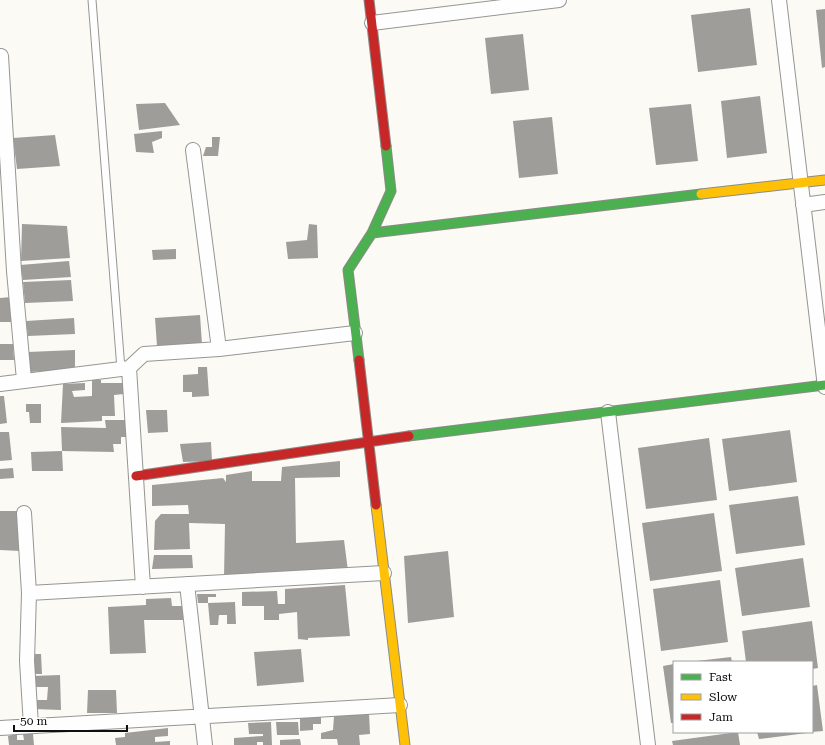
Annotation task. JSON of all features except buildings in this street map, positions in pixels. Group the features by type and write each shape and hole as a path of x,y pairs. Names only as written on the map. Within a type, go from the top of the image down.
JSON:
{"street":[{"path":"369,0 391,191 372,233 348,270 405,745"},
{"path":"372,24 559,0"},
{"path":"136,476 369,441 825,386 779,0"},
{"path":"1,56 14,271 24,380"},
{"path":"193,150 219,349"},
{"path":"372,233 825,180"},
{"path":"803,205 825,202"},
{"path":"0,384 125,368 144,354 219,349 355,333"},
{"path":"125,368 136,476 143,587"},
{"path":"608,412 648,745"},
{"path":"24,513 29,593 27,661 31,726"},
{"path":"29,593 384,573"},
{"path":"187,584 205,745"},
{"path":"0,728 400,705"}],"lane":[{"path":"92,0 125,368"}],"traffic: fast":[{"path":"359,360 348,270 372,233 391,191 386,146"},
{"path":"372,233 701,194"},
{"path":"409,436 825,385"}],"traffic: slow":[{"path":"701,194 825,180"},
{"path":"376,505 405,745"}],"traffic: jam":[{"path":"369,0 386,146"},
{"path":"359,360 376,505"},
{"path":"136,476 409,436"}]}
